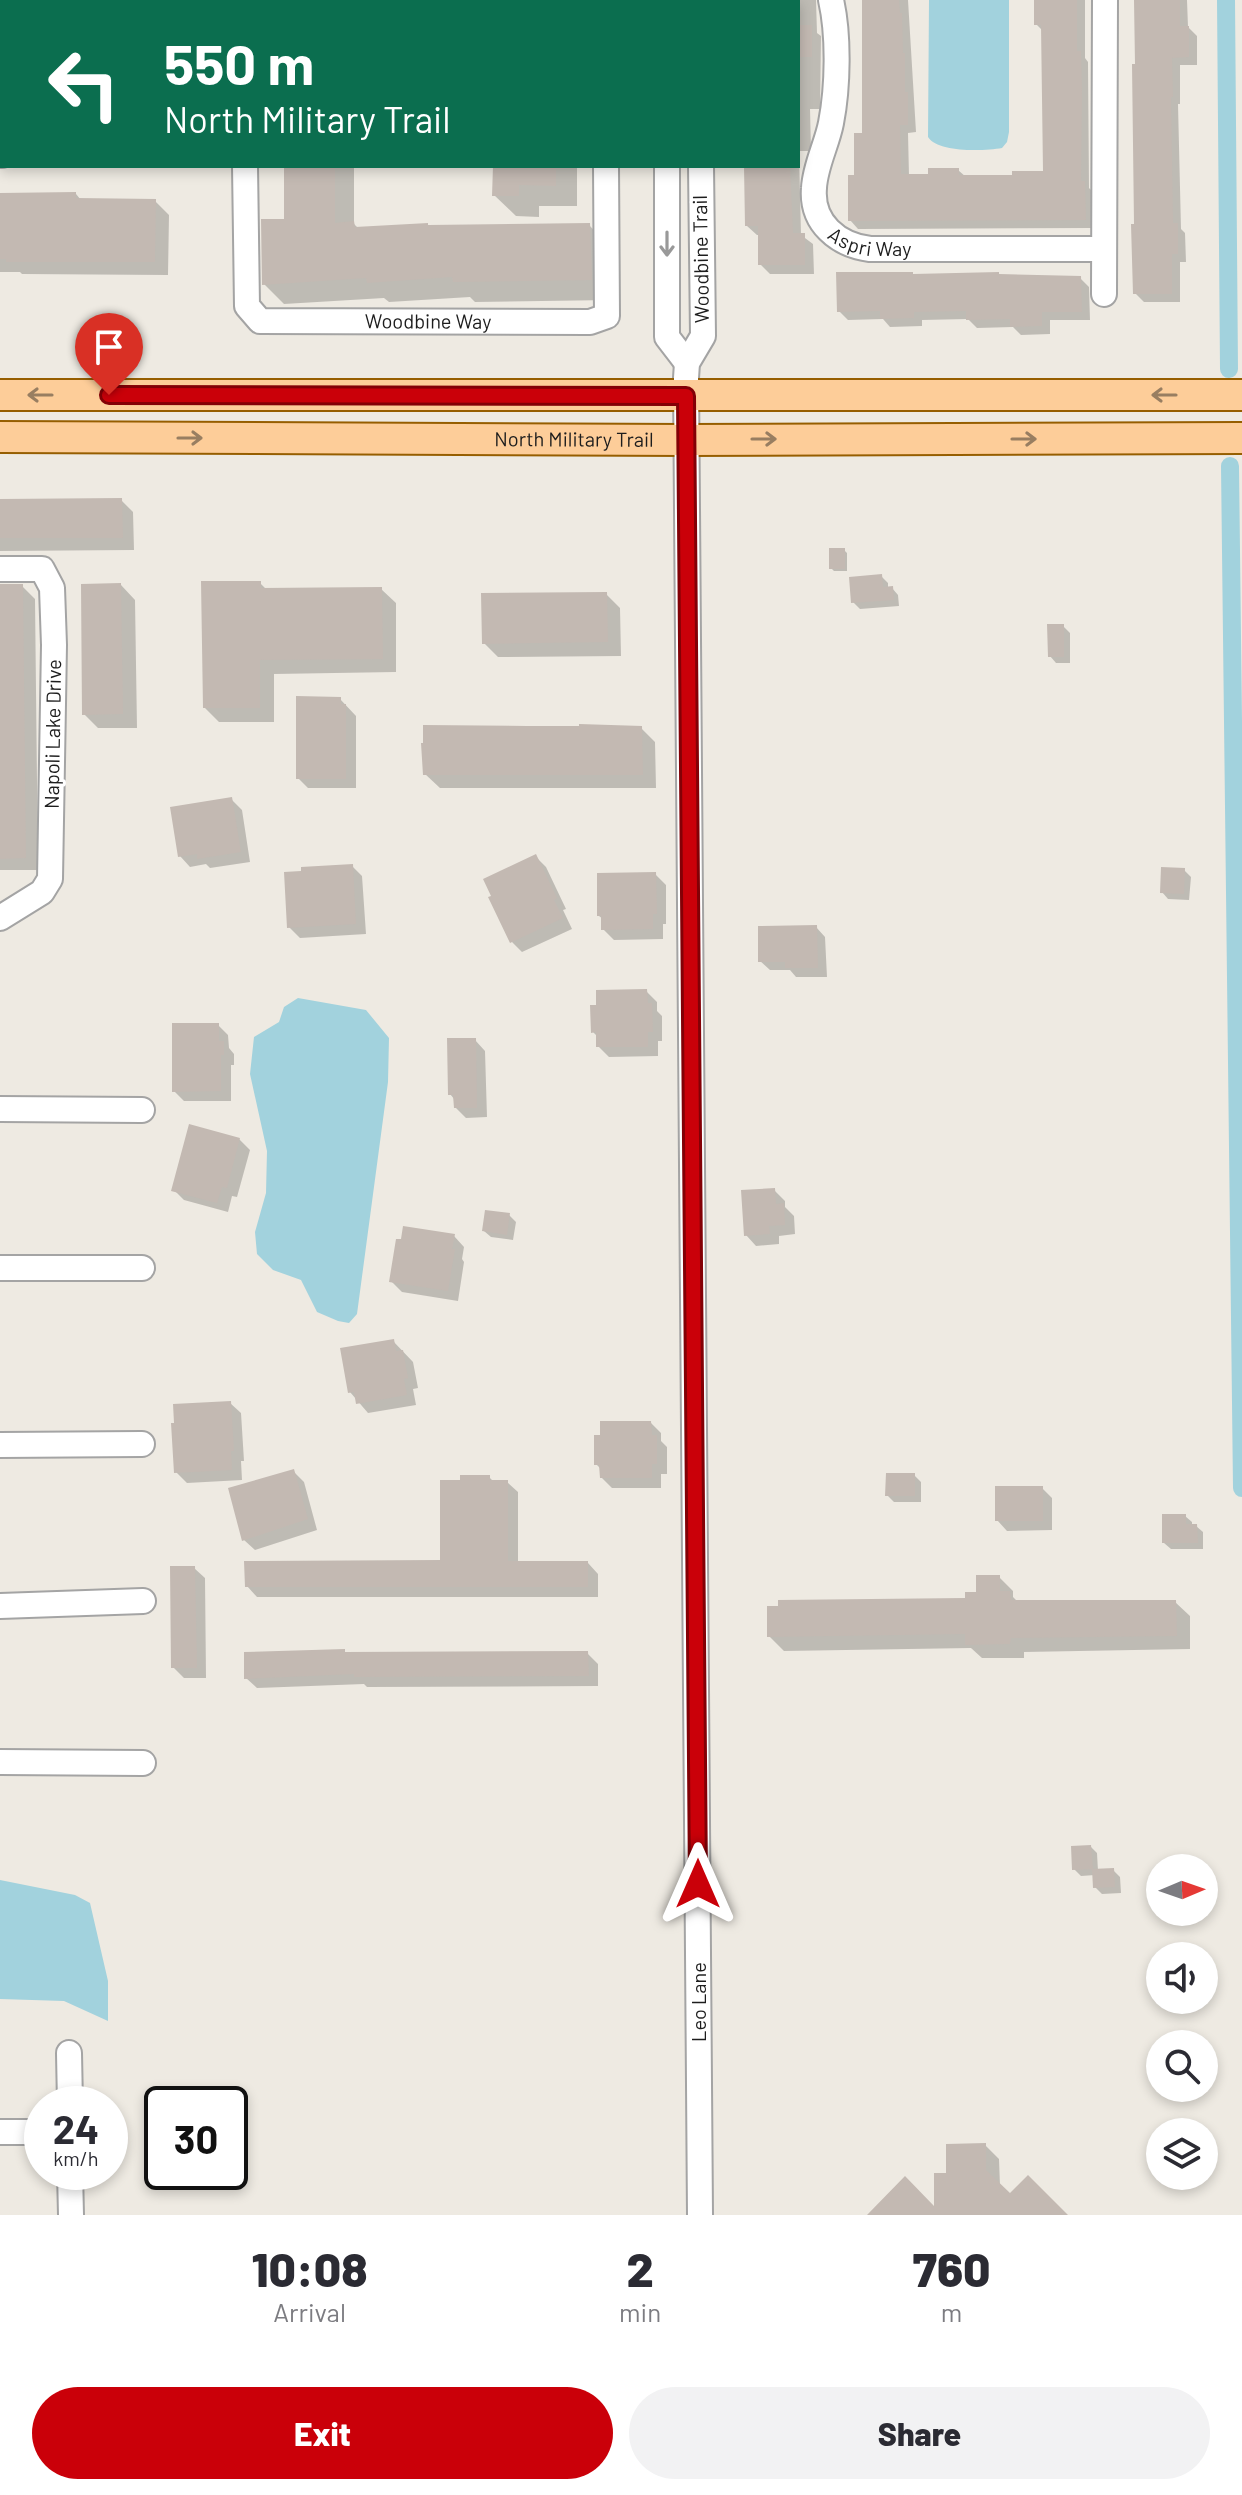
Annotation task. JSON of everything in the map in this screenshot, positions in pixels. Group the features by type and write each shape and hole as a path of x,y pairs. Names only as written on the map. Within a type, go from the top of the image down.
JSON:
{"main road":[{"path":"0,395 1242,395"},
{"path":"148,438 140,430 140,415 147,412 338,409 399,404 443,396"},
{"name":"North Military Trail","path":"0,437 686,440 1242,438"}],"street":[{"name":"Aspri Way","path":"831,0 835,31 835,86 831,122 814,186 818,213 833,235 857,247 870,249 1104,249"},
{"path":"1104,294 1105,0"},
{"name":"Woodbine Way","path":"245,168 247,306 260,321 286,322 590,322 607,316 606,168"},
{"path":"667,168 667,337 687,363"},
{"name":"Woodbine Trail","path":"686,396 687,363 703,336 701,168"},
{"name":"Leo Lane","path":"686,396 700,2215"},
{"name":"Napoli Lake Drive","path":"0,569 42,569 52,588 54,645 50,879 42,892 0,918"},
{"path":"0,1109 142,1110"},
{"path":"0,1268 142,1268"},
{"path":"0,1445 142,1444"},
{"path":"0,1606 143,1601"},
{"path":"0,1762 143,1763"},
{"path":"69,2053 70,2086"},
{"path":"0,2132 24,2132"},
{"path":"70,2190 71,2215"}],"water":[{"path":"929,0 1009,0 1009,132 1002,148 951,148 941,146 928,137"},
{"path":"298,998 366,1010 389,1038 388,1082 357,1314 349,1323 317,1312 301,1280 273,1270 257,1254 255,1232 266,1193 267,1151 250,1074 254,1037 279,1022 284,1007"},
{"path":"0,1880 75,1895 90,1903 108,1981 108,2021 64,2001 0,1999"}],"building":[{"path":"862,0 899,0 902,13 908,125 900,125 901,174 928,174 928,168 959,168 959,175 1012,175 1012,171 1043,171 1041,25 1034,25 1034,0 1077,0 1077,51 1081,51 1082,91 1081,181 1085,181 1086,220 848,221 848,175 854,175 854,133 862,133"},
{"path":"1134,0 1180,0 1180,26 1189,26 1189,57 1172,58 1173,223 1178,223 1178,254 1172,254 1172,294 1133,294"},
{"path":"800,25 812,25 812,57 800,57"},
{"path":"284,168 335,168 335,223 354,221 355,227 428,223 590,223 592,280 453,282 452,277 367,283 366,278 262,285 261,219 284,219"},
{"path":"493,168 556,168 556,186 519,185 519,196 492,196"},
{"path":"744,168 790,168 793,233 805,233 805,265 758,265 758,226 745,226"},
{"path":"76,192 76,198 156,199 155,262 6,262 6,259 0,259 0,193"},
{"path":"836,272 999,272 1081,276 1082,312 1042,312 1042,326 1010,327 1010,319 966,320 966,311 914,312 914,318 880,319 880,311 837,312"},
{"path":"122,498 123,538 0,538 0,499"},
{"path":"829,548 845,548 845,569 829,569"},
{"path":"882,574 883,587 893,586 894,600 851,603 849,577"},
{"path":"201,581 261,581 261,588 382,587 383,659 260,660 260,708 203,708"},
{"path":"121,583 123,714 82,715 81,584"},
{"path":"0,584 23,584 26,858 0,859"},
{"path":"607,592 608,642 482,644 481,593"},
{"path":"1047,624 1064,624 1064,657 1048,657"},
{"path":"296,696 341,697 341,704 346,704 346,779 296,779"},
{"path":"423,725 642,726 643,775 423,775"},
{"path":"232,797 241,852 197,859 197,854 178,857 170,807"},
{"path":"536,854 563,918 510,943 483,879"},
{"path":"353,864 356,924 287,928 284,872 301,871 301,867"},
{"path":"1161,867 1185,868 1184,894 1160,893"},
{"path":"656,872 657,914 653,914 653,929 601,930 601,916 597,916 597,873"},
{"path":"817,925 818,968 785,968 785,962 758,962 758,926"},
{"path":"647,989 648,1003 652,1003 653,1032 648,1032 648,1047 596,1047 596,1032 591,1033 590,1005 596,1005 596,990"},
{"path":"172,1023 219,1023 219,1041 224,1041 221,1091 172,1092"},
{"path":"447,1038 476,1038 477,1108 454,1108 453,1095 448,1095"},
{"path":"189,1124 240,1138 227,1188 222,1187 217,1203 171,1191"},
{"path":"775,1188 776,1204 784,1203 785,1225 769,1226 770,1234 744,1236 741,1190"},
{"path":"485,1210 510,1213 507,1235 482,1231"},
{"path":"403,1226 455,1234 448,1291 389,1282 396,1239 401,1239"},
{"path":"394,1339 396,1351 403,1350 408,1378 404,1379 407,1395 356,1404 354,1392 348,1393 340,1348"},
{"path":"231,1401 232,1470 174,1473 173,1404"},
{"path":"600,1421 651,1421 652,1435 657,1435 657,1464 652,1464 652,1478 600,1478 599,1465 594,1465 594,1435 600,1435"},
{"path":"294,1469 308,1519 242,1541 228,1488"},
{"path":"886,1473 915,1473 915,1496 885,1496"},
{"path":"460,1475 490,1475 490,1480 508,1480 508,1561 588,1561 588,1587 245,1587 244,1561 440,1560 440,1480 460,1480"},
{"path":"995,1486 1043,1486 1043,1521 995,1521"},
{"path":"1162,1514 1186,1514 1186,1524 1197,1524 1198,1543 1162,1543"},
{"path":"170,1566 195,1566 197,1668 171,1668"},
{"path":"976,1575 1000,1575 1000,1591 1010,1591 1011,1600 1176,1600 1177,1636 1011,1638 1010,1644 965,1645 965,1634 767,1637 767,1606 778,1606 778,1600 965,1598 965,1592 976,1592"},
{"path":"345,1649 345,1652 588,1651 589,1676 354,1677 354,1674 244,1679 244,1652"},
{"path":"1091,1845 1093,1869 1072,1870 1071,1846"},
{"path":"1114,1868 1115,1887 1093,1888 1092,1869"},
{"path":"986,2143 986,2170 1010,2193 1028,2175 1068,2215 867,2215 905,2176 934,2206 934,2173 946,2173 946,2144"}],"waterway":[{"path":"1226,0 1229,369"},
{"path":"1230,466 1242,1488"}],"route":[{"path":"109,395 686,396 698,1884"}]}
